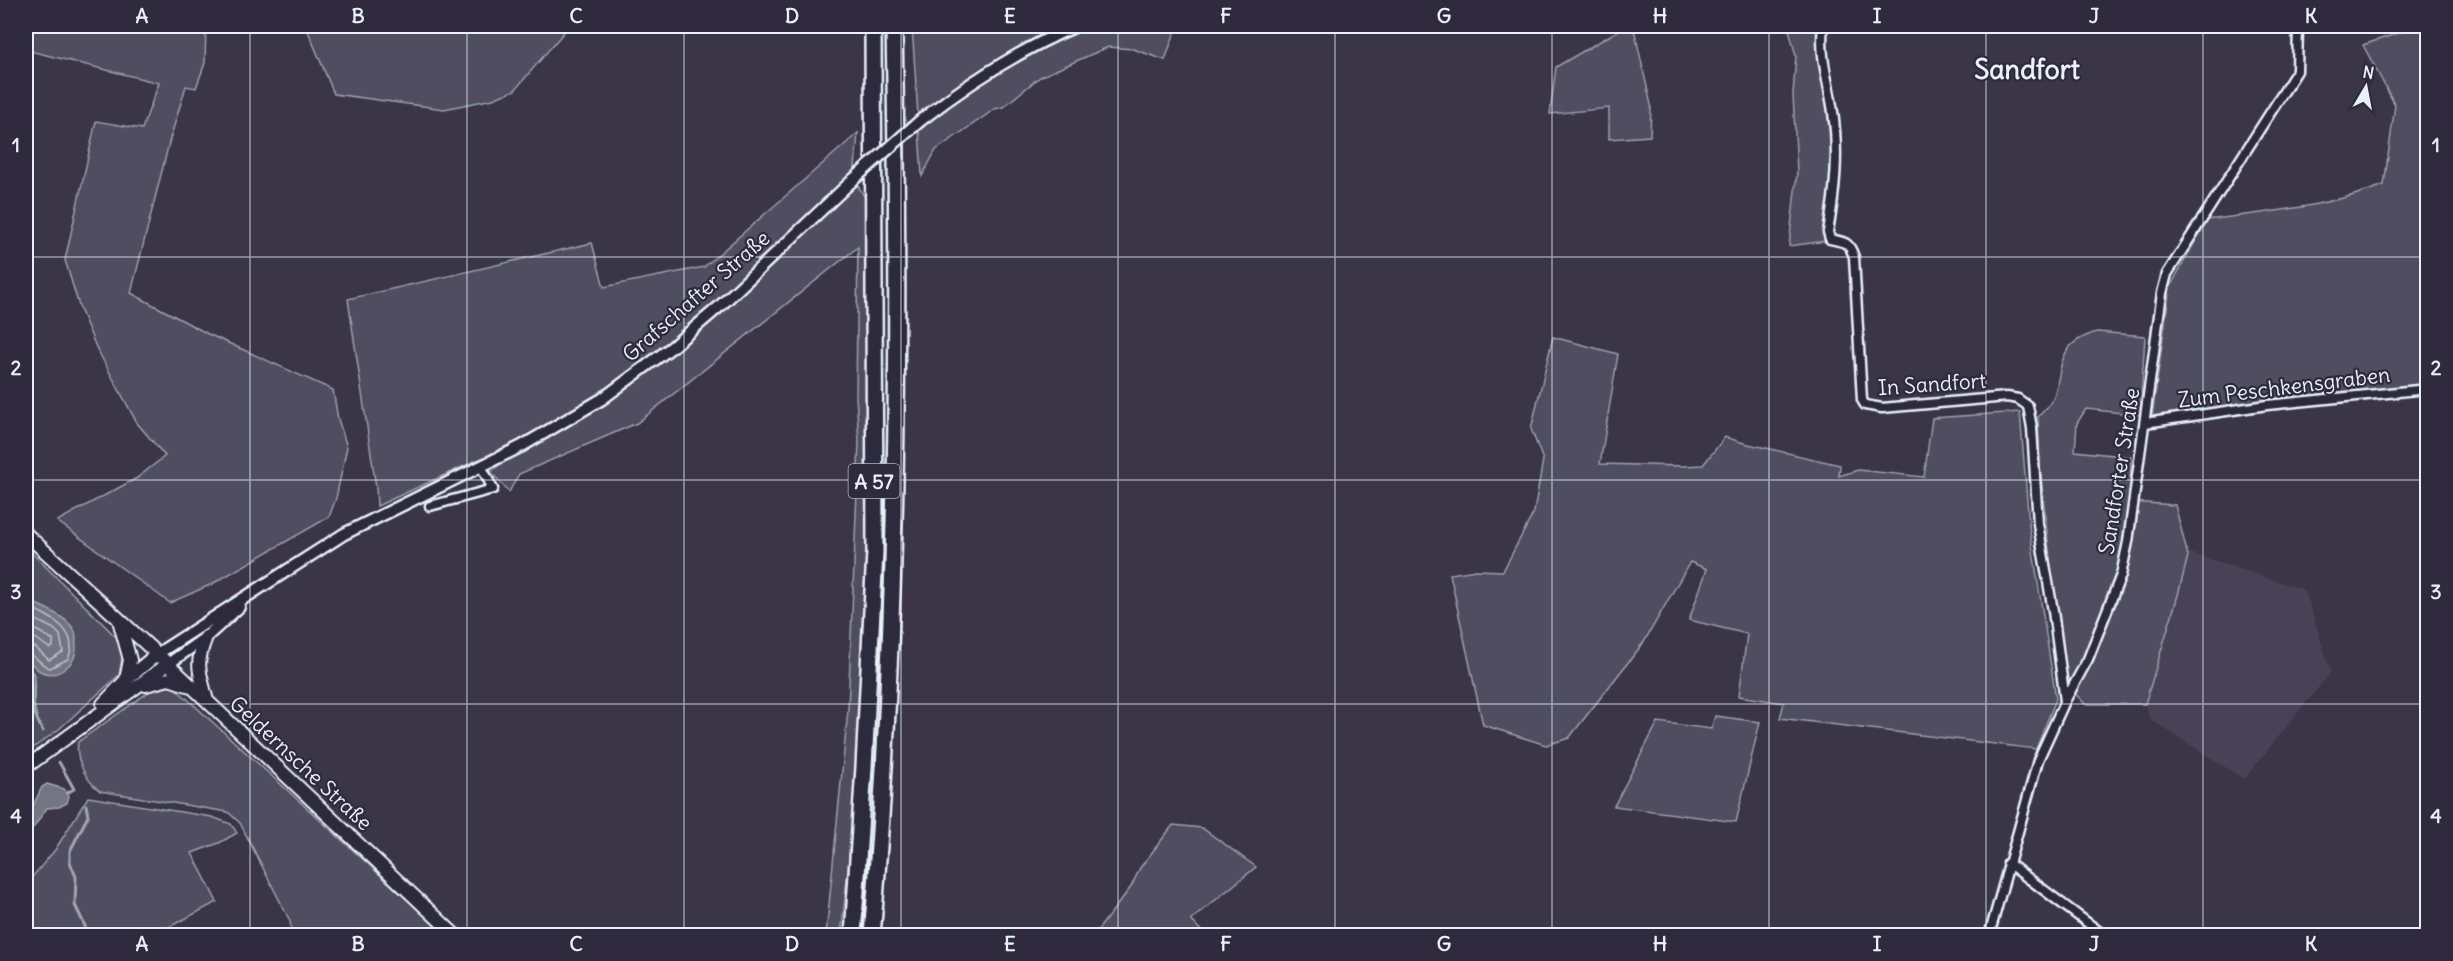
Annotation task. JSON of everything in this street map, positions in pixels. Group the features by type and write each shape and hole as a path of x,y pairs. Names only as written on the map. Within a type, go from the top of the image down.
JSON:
{"highway":[{"name":"A 57","path":"853,936 874,552 873,26"},
{"name":"A 57","path":"872,936 892,585 897,195 894,26"},
{"path":"874,904 878,936"}],"main road":[{"name":"Geldernsche Straße","path":"26,534 168,664 456,936"},
{"path":"118,619 130,660 130,685"},
{"path":"206,637 198,657 207,701"},
{"path":"26,767 130,685 157,654"},
{"path":"130,685 168,664"},
{"path":"130,685 169,680 191,686"}],"street":[{"name":"Grafschafter Straße","path":"157,654 344,534 532,440 592,405 672,347 720,306 854,179 921,120 980,76 1023,50 1076,26"},
{"name":"In Sandfort","path":"1823,26 1822,54 1833,112 1836,165 1836,188 1828,232 1830,239 1845,242 1850,246 1854,257 1862,400 1865,405 1882,408 2007,397 2018,399 2028,406 2032,428 2038,524 2066,701"},
{"name":"Sandforter Straße","path":"1989,936 2038,760 2088,659 2121,575 2128,542 2162,293 2167,274 2297,71 2298,26"},
{"name":"Zum Peschkensgraben","path":"2145,423 2267,405 2427,388"},
{"path":"430,506 493,489 481,466"},
{"name":"Grafschafter Straße","path":"168,664 206,637 252,595"},
{"path":"2008,862 2105,936"}],"shaded area":[{"path":"26,26 206,26 205,63 196,88 186,86 170,139 131,293 208,334 333,390 338,419 347,447 336,498 329,517 212,584 170,603 57,521 137,478 165,456 137,423 96,347 80,309 65,260 96,121 142,129 159,83 26,50"},
{"path":"306,26 443,26 451,28 462,26 569,26 515,90 493,99 444,109 334,94"},
{"path":"912,26 1177,26 1165,60 1133,49 1108,47 1040,77 1003,107 995,109 936,150 922,176"},
{"path":"1626,26 1630,26 1635,33 1651,105 1650,136 1609,139 1609,108 1550,114 1556,67"},
{"path":"1788,26 1819,26 1819,59 1830,125 1834,170 1826,222 1826,241 1789,246 1797,172 1793,94 1796,56"},
{"path":"2419,26 2427,26 2427,385 2152,417 2170,287 2207,220 2319,204 2384,185 2395,105 2363,45"},
{"path":"858,133 854,179 873,211 877,390 866,549 859,766 841,935 826,935 848,710 859,441 856,396 858,247 637,423 519,474 509,492 491,472 520,447 477,460 377,506 348,299 592,243 604,287 704,267"},
{"path":"2097,332 2145,336 2140,415 2086,409 2077,423 2075,451 2131,457 2130,502 2175,505 2188,556 2145,704 2085,704 2068,686 2061,662 2040,467 2038,417 2054,397 2062,363 2069,348 2085,336"},
{"path":"1553,337 1618,354 1600,464 1703,465 1725,437 1840,465 1839,476 1858,470 1924,477 1932,418 2020,412 2029,525 2056,699 2036,749 1780,718 1784,703 1739,696 1747,634 1689,620 1707,569 1690,562 1644,642 1569,738 1546,745 1483,725 1450,574 1476,570 1503,571 1534,512 1543,460 1531,429"},
{"path":"26,547 117,638 122,656 119,675 58,730 26,753"},
{"path":"2187,552 2305,590 2331,672 2244,779 2151,720 2145,704 2178,595"},
{"path":"160,684 173,686 446,935 292,935 290,921 240,823 228,812 100,791 83,770 78,756 78,742"},
{"path":"1715,716 1760,722 1736,822 1614,806 1658,722 1711,729"},
{"path":"88,797 212,817 231,824 237,833 219,843 192,853 217,902 154,935 26,935 26,880 28,882 55,850"},
{"path":"1173,825 1202,828 1256,867 1191,920 1205,935 1094,935 1131,887 1140,868"}],"water":[{"path":"26,600 61,617 75,632 76,652 66,668 48,674 35,667 26,656"},
{"path":"47,784 64,789 69,796 67,803 59,807 47,808 34,827 26,830 26,810 32,808 42,787"}],"waterway":[{"path":"26,667 34,675 34,710 43,731"},
{"path":"26,702 33,715"},
{"path":"59,762 74,789 67,793"},
{"path":"86,805 88,816 70,851 70,862 76,877 75,905 85,926 86,936"}],"district":[{"name":"Sandfort","path":"2027,69"}]}
